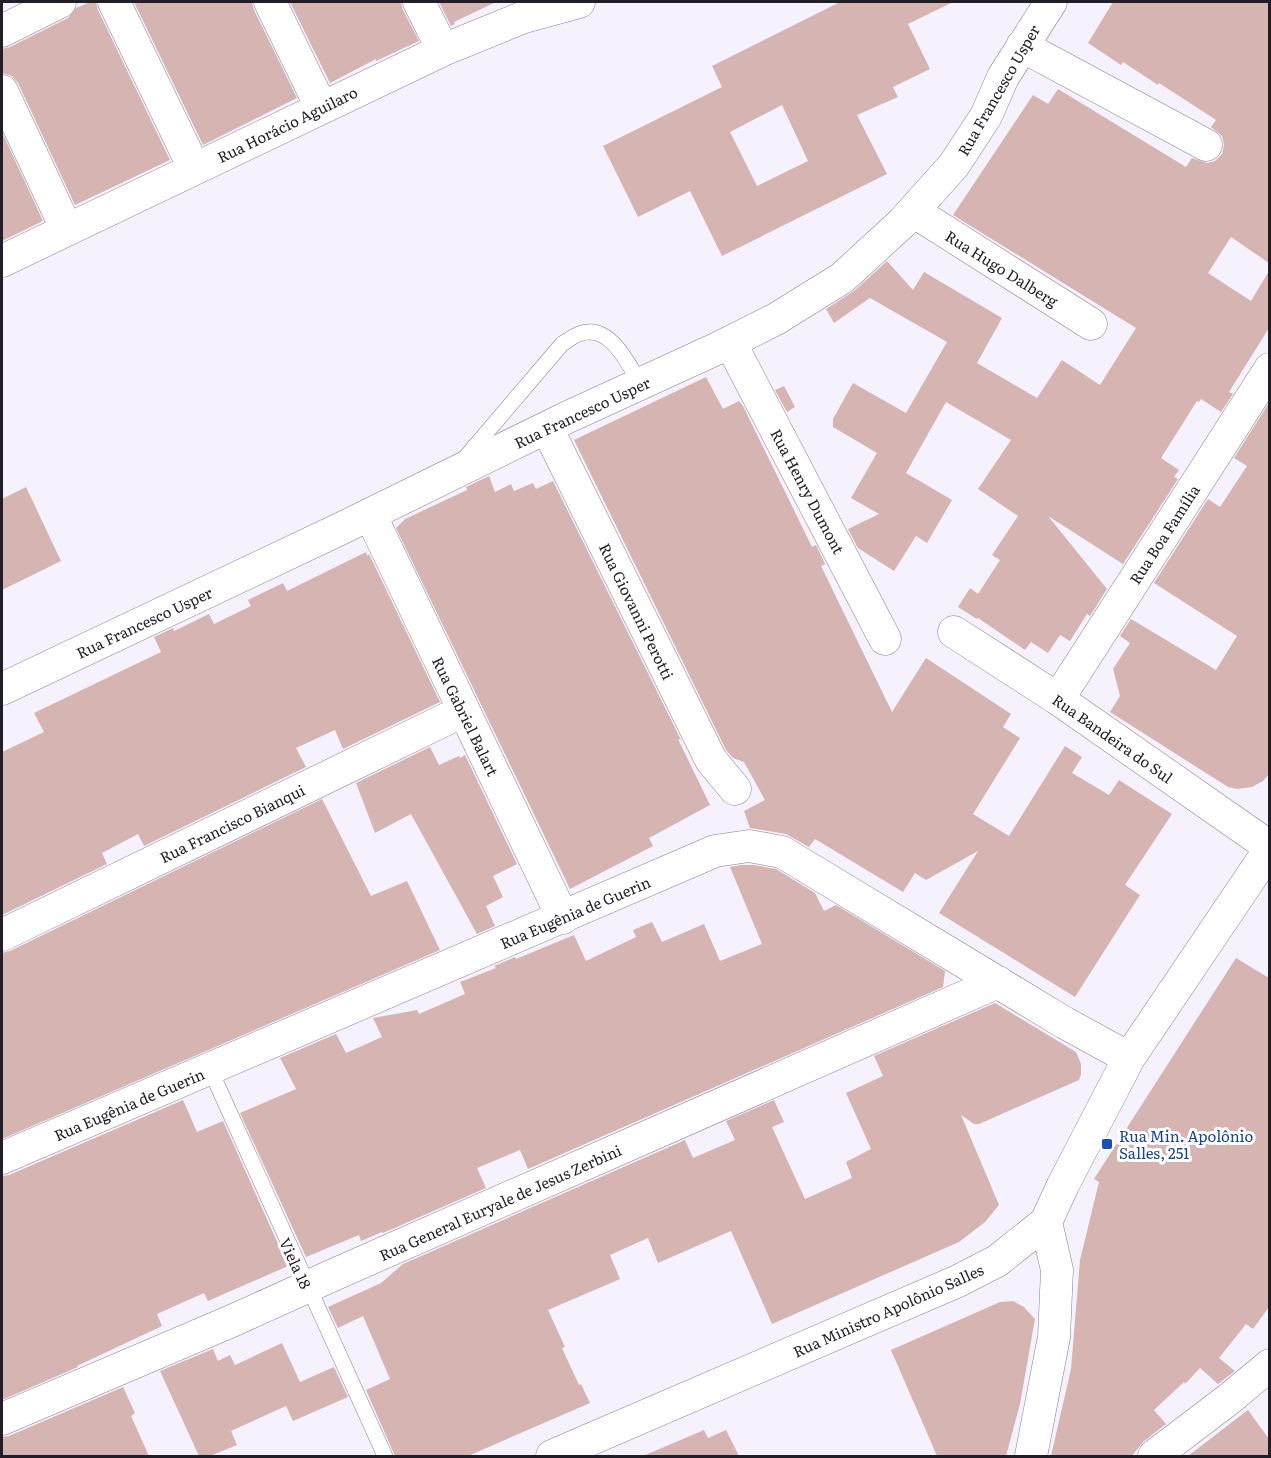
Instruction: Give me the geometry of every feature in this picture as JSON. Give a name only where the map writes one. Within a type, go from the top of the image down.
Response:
[{"type":"street","points":[[2,31],[60,2]]},
{"type":"street","points":[[114,2],[194,168]]},
{"type":"street","points":[[270,2],[321,107]]},
{"type":"street","points":[[419,2],[443,50]]},
{"type":"street","name":"Rua Horácio Aguilaro","points":[[2,261],[66,228],[443,50],[524,17],[579,2]]},
{"type":"street","name":"Rua Francesco Usper","points":[[2,689],[776,320],[842,278],[913,211],[954,165],[986,116],[1003,77],[1051,2]]},
{"type":"street","points":[[1022,46],[1206,145]]},
{"type":"street","points":[[2,91],[66,228]]},
{"type":"street","name":"Rua Hugo Dalberg","points":[[913,211],[1091,324]]},
{"type":"street","name":"Rua Henry Dumont","points":[[730,342],[885,639]]},
{"type":"street","name":"Rua Boa Família","points":[[1058,699],[1269,369]]},
{"type":"street","name":"Rua Giovanni Perotti","points":[[547,428],[711,760],[735,789]]},
{"type":"street","name":"Rua Gabriel Balart","points":[[370,514],[563,918]]},
{"type":"street","name":"Rua Bandeira do Sul","points":[[954,632],[1058,699],[1269,848]]},
{"type":"street","name":"Rua Francisco Bianqui","points":[[2,935],[463,711]]},
{"type":"street","name":"Rua Eugênia de Guerin","points":[[2,1158],[716,851],[749,846],[782,852],[1129,1058]]},
{"type":"street","name":"Rua Ministro Apolônio Salles","points":[[552,1456],[958,1281],[997,1261],[1046,1222],[1129,1058],[1269,848]]},
{"type":"street","name":"Rua General Euryale de Jesus Zerbini","points":[[2,1419],[234,1320],[998,982]]},
{"type":"street","points":[[1030,1456],[1054,1337],[1058,1269],[1046,1222]]},
{"type":"street","points":[[1154,1456],[1269,1367]]},
{"type":"lane","points":[[451,474],[562,345],[579,334],[594,332],[607,337],[618,348],[640,385]]},
{"type":"lane","name":"Viela 18","points":[[210,1069],[384,1456]]},
{"type":"building","points":[[96,2],[170,160],[75,205],[18,83],[12,76],[2,73],[2,49],[68,18],[76,8]]},
{"type":"building","points":[[134,2],[252,2],[297,98],[203,145]]},
{"type":"building","points":[[290,2],[401,2],[419,41],[376,61],[376,59],[330,83]]},
{"type":"building","points":[[439,2],[496,2],[454,22],[455,24],[451,26]]},
{"type":"building","points":[[840,2],[953,2],[908,24],[930,69],[893,87],[898,97],[857,115],[887,174],[722,256],[690,191],[638,217],[603,146],[722,87],[712,66]],"holes":[[[782,105],[808,161],[757,186],[730,132]]]},
{"type":"building","points":[[1113,2],[1269,2],[1269,263],[1231,237],[1208,273],[1251,301],[1269,271],[1269,328],[1229,392],[1233,394],[1221,412],[1201,399],[1197,401],[1161,458],[1179,470],[1174,477],[1178,479],[1123,564],[1048,516],[1107,589],[1090,616],[1087,614],[1070,641],[1060,635],[1048,653],[1031,642],[1025,650],[958,607],[970,588],[978,594],[1000,560],[992,555],[1018,516],[978,489],[1011,440],[946,402],[906,473],[952,500],[927,543],[916,536],[894,571],[858,548],[848,529],[879,514],[851,498],[877,453],[833,427],[833,419],[853,383],[906,413],[947,342],[870,298],[834,323],[826,309],[854,291],[887,261],[913,290],[924,272],[1002,318],[977,363],[1037,398],[1062,360],[1100,385],[1136,328],[953,215],[1033,95],[1048,104],[1058,89],[1186,167],[1192,158],[1207,163],[1215,161],[1222,154],[1224,145],[1222,136],[1211,127],[1216,120],[1159,83],[1158,85],[1123,62],[1121,65],[1088,43]]},
{"type":"building","points":[[2,132],[43,221],[2,241]]},
{"type":"building","points":[[706,377],[723,409],[739,401],[743,406],[812,547],[816,545],[825,564],[821,566],[892,712],[926,658],[1011,714],[1003,727],[1020,738],[973,814],[1009,836],[1065,746],[1082,757],[1072,773],[1109,795],[1119,780],[1172,814],[1125,885],[1140,895],[1075,997],[939,913],[978,851],[926,880],[915,873],[903,892],[815,839],[809,847],[786,834],[750,828],[744,811],[765,800],[744,762],[733,758],[726,750],[574,440]]},
{"type":"building","points":[[784,386],[795,407],[787,412],[775,390]]},
{"type":"building","points":[[1269,403],[1269,774],[1263,781],[1252,787],[1237,789],[1228,787],[1110,712],[1120,696],[1113,669],[1130,643],[1120,636],[1131,619],[1216,670],[1237,636],[1154,583],[1208,499],[1220,507],[1247,466],[1234,458]]},
{"type":"building","points":[[489,476],[495,492],[511,484],[514,491],[533,483],[536,489],[553,481],[681,740],[678,739],[710,805],[649,838],[653,846],[570,889],[396,528],[405,519],[467,490],[466,487]]},
{"type":"building","points":[[26,487],[61,561],[2,590],[2,499]]},
{"type":"building","points":[[366,552],[367,556],[369,554],[440,702],[343,749],[335,730],[296,748],[306,767],[144,846],[138,834],[102,853],[107,864],[2,915],[2,752],[44,732],[34,713],[161,652],[154,637],[173,628],[174,631],[209,614],[214,624],[251,606],[248,600],[283,583],[287,591]]},
{"type":"building","points":[[430,747],[439,765],[465,755],[517,864],[493,876],[503,897],[486,906],[495,926],[477,934],[411,814],[375,833],[356,783]]},
{"type":"building","points":[[322,799],[371,896],[407,881],[440,950],[2,1139],[2,953]]},
{"type":"building","points":[[741,865],[776,869],[815,893],[824,911],[836,905],[945,971],[943,987],[528,1169],[520,1150],[477,1168],[486,1188],[383,1233],[361,1241],[359,1235],[306,1257],[240,1113],[296,1089],[280,1058],[336,1034],[346,1053],[382,1037],[373,1018],[417,1010],[419,1014],[465,994],[460,982],[496,968],[494,966],[515,957],[516,959],[574,935],[586,961],[636,937],[633,930],[652,922],[662,942],[704,924],[720,961],[762,944],[730,867]]},
{"type":"building","points":[[1236,958],[1269,978],[1269,1307],[1253,1329],[1246,1324],[1219,1358],[1235,1371],[1218,1384],[1200,1368],[1154,1410],[1166,1424],[1143,1442],[1132,1456],[1051,1456],[1071,1369],[1080,1260],[1099,1182],[1094,1179]]},
{"type":"building","points":[[995,1003],[1076,1052],[1081,1064],[1081,1074],[1079,1080],[979,1124],[974,1124],[961,1115],[999,1205],[985,1222],[959,1242],[772,1324],[731,1231],[658,1263],[648,1238],[610,1255],[620,1279],[548,1310],[565,1347],[562,1348],[590,1403],[468,1456],[395,1456],[366,1390],[390,1379],[363,1316],[338,1328],[328,1307],[381,1283],[403,1264],[685,1140],[693,1158],[735,1140],[726,1121],[774,1100],[784,1122],[772,1127],[805,1199],[852,1178],[846,1162],[871,1149],[846,1093],[883,1076],[874,1056]]},
{"type":"building","points":[[183,1100],[197,1132],[223,1121],[288,1266],[208,1301],[204,1293],[157,1314],[162,1326],[78,1367],[2,1400],[2,1176]]},
{"type":"building","points":[[1013,1301],[1024,1307],[1035,1319],[1020,1404],[1006,1456],[937,1456],[891,1350],[1000,1302]]},
{"type":"building","points":[[282,1343],[300,1382],[334,1367],[348,1397],[293,1421],[286,1406],[231,1431],[237,1445],[210,1456],[199,1456],[160,1371],[213,1349],[218,1361],[230,1355],[235,1365]]},
{"type":"building","points":[[123,1387],[135,1413],[131,1416],[149,1456],[2,1456],[2,1437]]},
{"type":"building","points":[[1248,1410],[1269,1439],[1269,1456],[1188,1456]]},
{"type":"building","points":[[704,1430],[708,1438],[726,1430],[739,1456],[643,1456]]},
{"type":"place","name":"Rua Min. Apolônio Salles, 251","points":[[1107,1144]]}]
